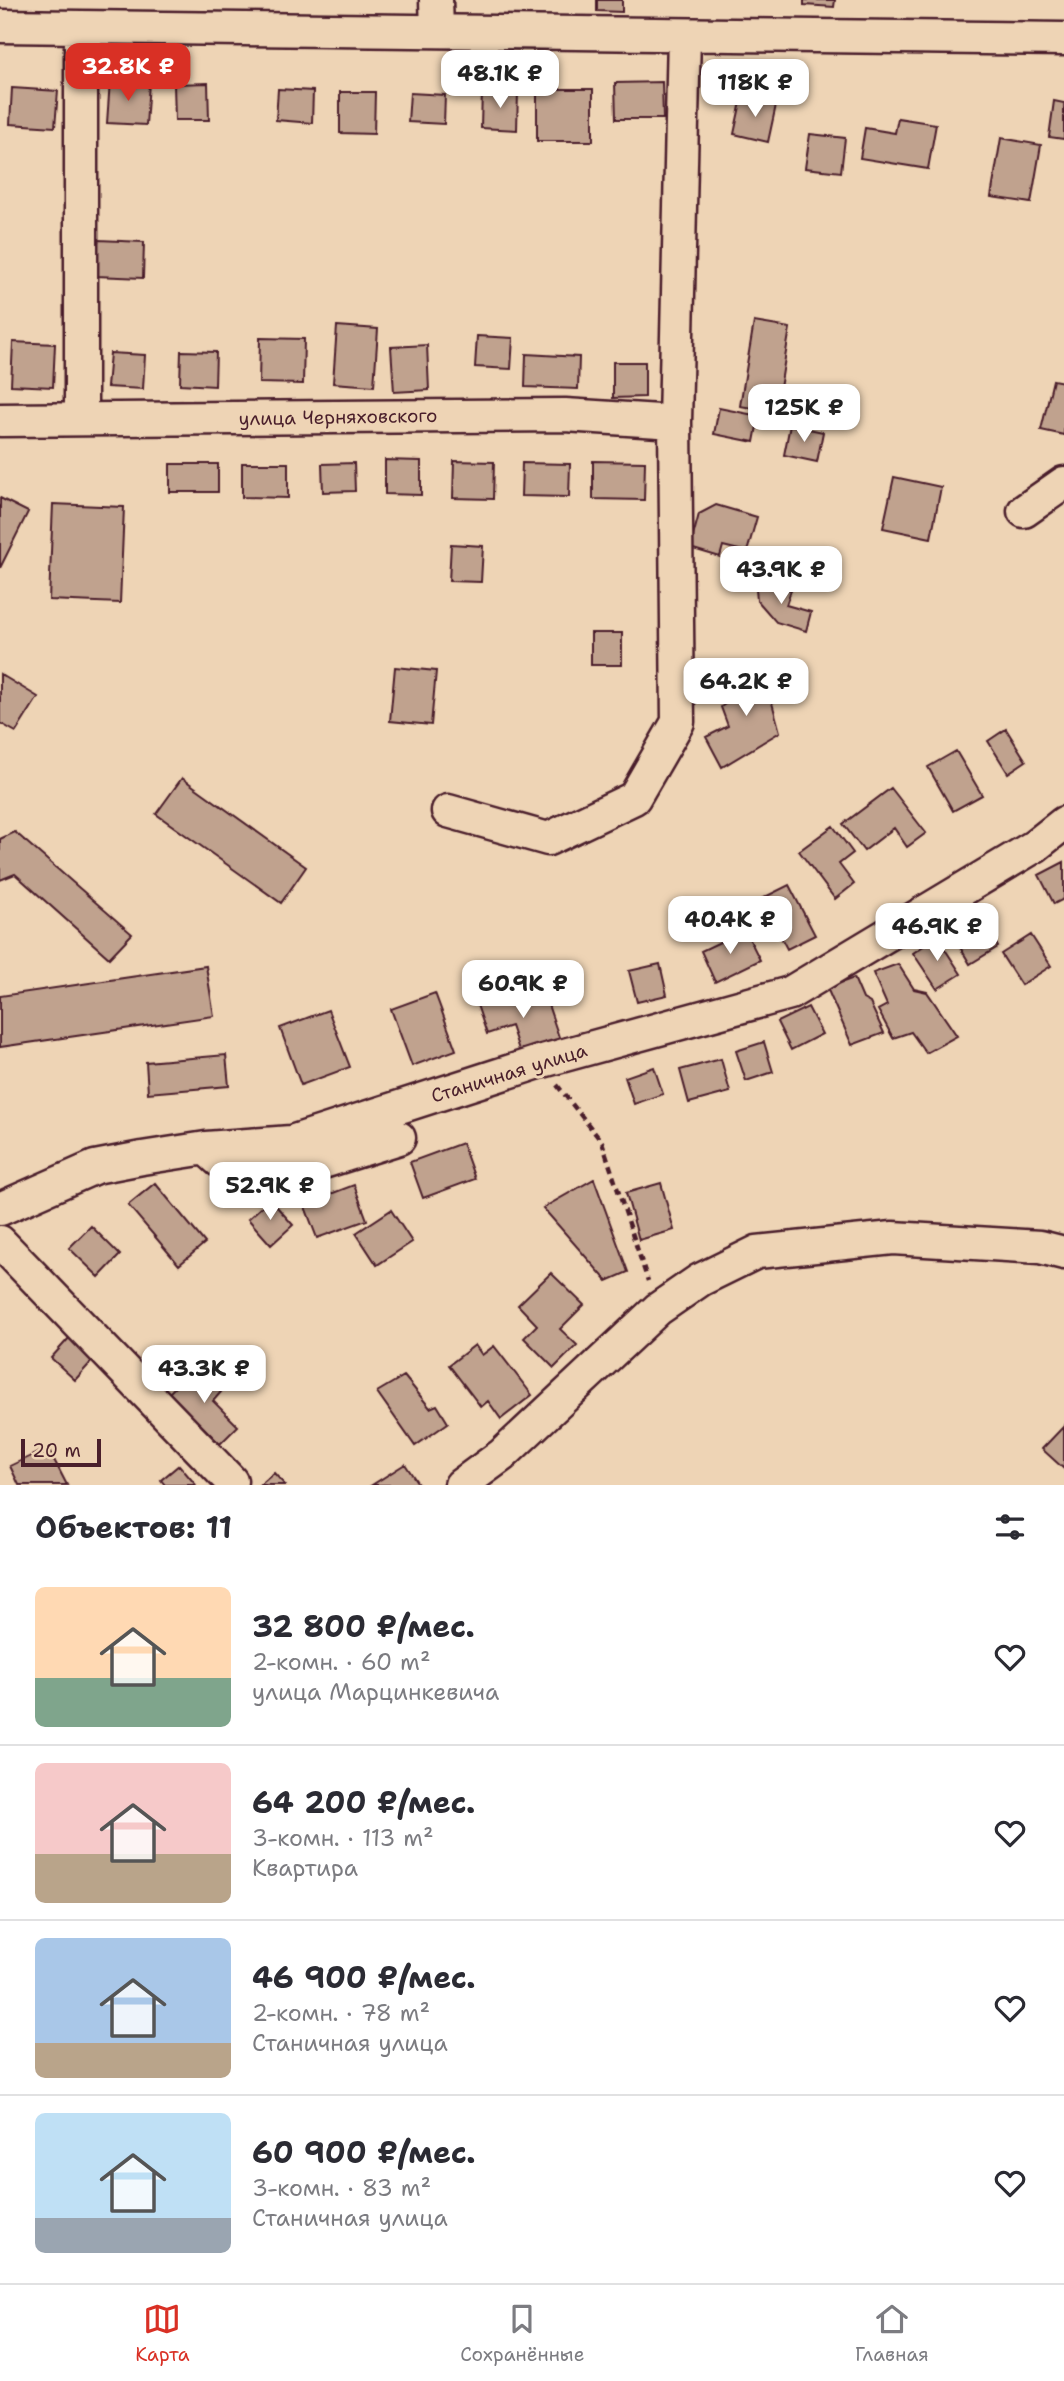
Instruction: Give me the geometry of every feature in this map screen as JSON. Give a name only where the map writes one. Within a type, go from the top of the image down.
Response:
[{"type":"street","points":[[0,26],[81,29],[436,15],[684,35],[1064,39]]},
{"type":"street","points":[[81,29],[81,419]]},
{"type":"street","points":[[448,811],[548,839],[634,798],[678,722],[675,422],[684,35]]},
{"type":"street","name":"улица Черняховского","points":[[0,420],[565,415],[675,422]]},
{"type":"street","points":[[1024,511],[1064,483]]},
{"type":"street","name":"Станичная улица","points":[[0,1209],[95,1167],[206,1148],[291,1142],[539,1062],[790,993],[1035,846],[1064,823]]},
{"type":"street","points":[[206,1148],[220,1161],[251,1168],[323,1163],[399,1138]]},
{"type":"street","points":[[461,1485],[502,1455],[658,1308],[701,1280],[757,1252],[893,1238],[1040,1247],[1064,1253]]},
{"type":"street","points":[[0,1242],[231,1481]]},
{"type":"path","points":[[539,1062],[602,1142],[658,1308]]},
{"type":"building","points":[[597,0],[622,0],[622,12],[597,11]]},
{"type":"building","points":[[804,0],[835,0],[834,7],[804,5]]},
{"type":"building","points":[[110,80],[149,83],[146,125],[107,123]]},
{"type":"building","points":[[662,82],[663,119],[616,119],[615,83]]},
{"type":"building","points":[[208,83],[209,120],[175,120],[174,84]]},
{"type":"building","points":[[12,88],[58,91],[55,127],[10,124]]},
{"type":"building","points":[[278,89],[313,91],[312,123],[276,120]]},
{"type":"building","points":[[537,89],[593,89],[593,141],[537,141]]},
{"type":"building","points":[[482,90],[518,91],[517,130],[481,128]]},
{"type":"building","points":[[340,92],[375,92],[374,134],[340,133]]},
{"type":"building","points":[[410,93],[445,95],[444,124],[408,122]]},
{"type":"building","points":[[742,97],[776,105],[768,142],[734,134]]},
{"type":"building","points":[[1054,101],[1064,103],[1064,139],[1049,137]]},
{"type":"building","points":[[898,118],[936,124],[928,169],[860,158],[865,128],[895,133]]},
{"type":"building","points":[[810,134],[845,138],[841,172],[805,168]]},
{"type":"building","points":[[1001,138],[1041,145],[1031,203],[991,197]]},
{"type":"building","points":[[98,240],[144,242],[143,278],[96,276]]},
{"type":"building","points":[[754,322],[790,328],[776,412],[740,406]]},
{"type":"building","points":[[337,326],[378,329],[374,386],[333,383]]},
{"type":"building","points":[[477,336],[513,338],[511,369],[475,367]]},
{"type":"building","points":[[260,338],[304,339],[303,384],[259,383]]},
{"type":"building","points":[[13,342],[55,344],[53,387],[11,385]]},
{"type":"building","points":[[427,345],[429,390],[394,392],[391,347]]},
{"type":"building","points":[[181,351],[216,352],[215,386],[180,384]]},
{"type":"building","points":[[110,353],[145,355],[143,389],[107,387]]},
{"type":"building","points":[[526,354],[579,357],[578,389],[525,387]]},
{"type":"building","points":[[613,362],[645,362],[645,397],[613,398]]},
{"type":"building","points":[[1053,380],[1064,382],[1064,435],[1041,430]]},
{"type":"building","points":[[719,408],[759,416],[754,442],[714,434]]},
{"type":"building","points":[[790,425],[823,432],[817,462],[784,455]]},
{"type":"building","points":[[385,460],[421,461],[421,495],[385,494]]},
{"type":"building","points":[[454,461],[494,462],[493,499],[453,498]]},
{"type":"building","points":[[593,461],[645,462],[644,500],[593,499]]},
{"type":"building","points":[[242,463],[288,463],[288,498],[242,497]]},
{"type":"building","points":[[354,463],[355,491],[323,492],[322,464]]},
{"type":"building","points":[[522,463],[570,464],[569,497],[521,496]]},
{"type":"building","points":[[170,464],[218,464],[218,492],[170,492]]},
{"type":"building","points":[[894,477],[941,487],[931,538],[883,528]]},
{"type":"building","points":[[0,498],[28,512],[0,568]]},
{"type":"building","points":[[53,504],[124,507],[120,603],[49,600]]},
{"type":"building","points":[[716,505],[757,517],[747,552],[723,546],[720,557],[690,548],[699,514]]},
{"type":"building","points":[[451,544],[483,546],[481,582],[449,581]]},
{"type":"building","points":[[755,579],[791,590],[786,605],[811,612],[806,631],[776,622],[757,600]]},
{"type":"building","points":[[591,633],[622,633],[622,665],[591,665]]},
{"type":"building","points":[[762,666],[780,732],[722,767],[706,737],[728,726],[721,707],[733,698],[735,675]]},
{"type":"building","points":[[395,667],[436,671],[431,725],[390,721]]},
{"type":"building","points":[[0,674],[38,697],[16,732],[0,723]]},
{"type":"building","points":[[1006,729],[1026,761],[1008,773],[988,741]]},
{"type":"building","points":[[956,751],[982,795],[953,811],[928,767]]},
{"type":"building","points":[[182,778],[306,867],[281,903],[156,814]]},
{"type":"building","points":[[891,788],[926,833],[907,847],[894,828],[864,851],[843,824]]},
{"type":"building","points":[[833,826],[853,853],[839,864],[854,884],[835,899],[799,851]]},
{"type":"building","points":[[15,832],[132,934],[109,958],[15,874],[0,880],[0,839]]},
{"type":"building","points":[[1064,862],[1064,899],[1054,904],[1039,875]]},
{"type":"building","points":[[789,885],[815,935],[787,949],[761,899]]},
{"type":"building","points":[[979,915],[998,947],[970,964],[951,932]]},
{"type":"building","points":[[745,930],[760,960],[715,982],[701,951]]},
{"type":"building","points":[[1031,935],[1051,966],[1021,985],[1001,954]]},
{"type":"building","points":[[937,937],[961,974],[937,989],[913,953]]},
{"type":"building","points":[[660,964],[667,995],[637,1002],[629,971]]},
{"type":"building","points":[[898,964],[914,989],[927,992],[957,1036],[926,1053],[911,1032],[893,1038],[878,1010],[887,1005],[873,973]]},
{"type":"building","points":[[206,966],[214,1016],[0,1047],[0,996]]},
{"type":"building","points":[[854,978],[863,999],[870,1003],[884,1033],[852,1045],[827,988]]},
{"type":"building","points":[[541,984],[562,1046],[522,1059],[511,1026],[487,1034],[477,1005]]},
{"type":"building","points":[[435,993],[456,1050],[412,1066],[391,1009]]},
{"type":"building","points":[[808,1007],[822,1034],[791,1050],[777,1022]]},
{"type":"building","points":[[328,1010],[350,1067],[301,1085],[280,1028]]},
{"type":"building","points":[[764,1042],[773,1072],[746,1081],[736,1051]]},
{"type":"building","points":[[226,1055],[229,1086],[148,1093],[146,1062]]},
{"type":"building","points":[[721,1059],[730,1092],[689,1103],[680,1070]]},
{"type":"building","points":[[654,1067],[663,1094],[634,1104],[625,1077]]},
{"type":"building","points":[[462,1143],[475,1179],[423,1198],[410,1162]]},
{"type":"building","points":[[594,1179],[628,1272],[607,1281],[543,1208]]},
{"type":"building","points":[[155,1183],[205,1243],[179,1265],[128,1205]]},
{"type":"building","points":[[661,1183],[674,1230],[639,1240],[626,1193]]},
{"type":"building","points":[[354,1185],[367,1220],[317,1238],[304,1204]]},
{"type":"building","points":[[270,1199],[293,1225],[271,1245],[248,1219]]},
{"type":"building","points":[[391,1210],[412,1242],[377,1265],[356,1233]]},
{"type":"building","points":[[91,1226],[120,1255],[99,1277],[69,1248]]},
{"type":"building","points":[[551,1273],[584,1305],[560,1329],[577,1345],[554,1368],[524,1338],[537,1325],[518,1305]]},
{"type":"building","points":[[70,1337],[94,1359],[75,1380],[51,1358]]},
{"type":"building","points":[[475,1345],[482,1355],[494,1346],[532,1395],[501,1419],[488,1401],[481,1407],[449,1365]]},
{"type":"building","points":[[195,1367],[221,1392],[213,1401],[238,1426],[220,1444],[169,1393]]},
{"type":"building","points":[[404,1376],[430,1408],[437,1405],[448,1423],[415,1446],[377,1392]]},
{"type":"building","points":[[1064,1426],[1064,1469],[1042,1449]]},
{"type":"building","points":[[48,1448],[67,1485],[19,1485],[10,1466]]},
{"type":"building","points":[[405,1464],[419,1485],[372,1485]]},
{"type":"building","points":[[179,1465],[196,1485],[165,1485],[161,1480]]},
{"type":"building","points":[[274,1473],[285,1485],[260,1485]]}]
